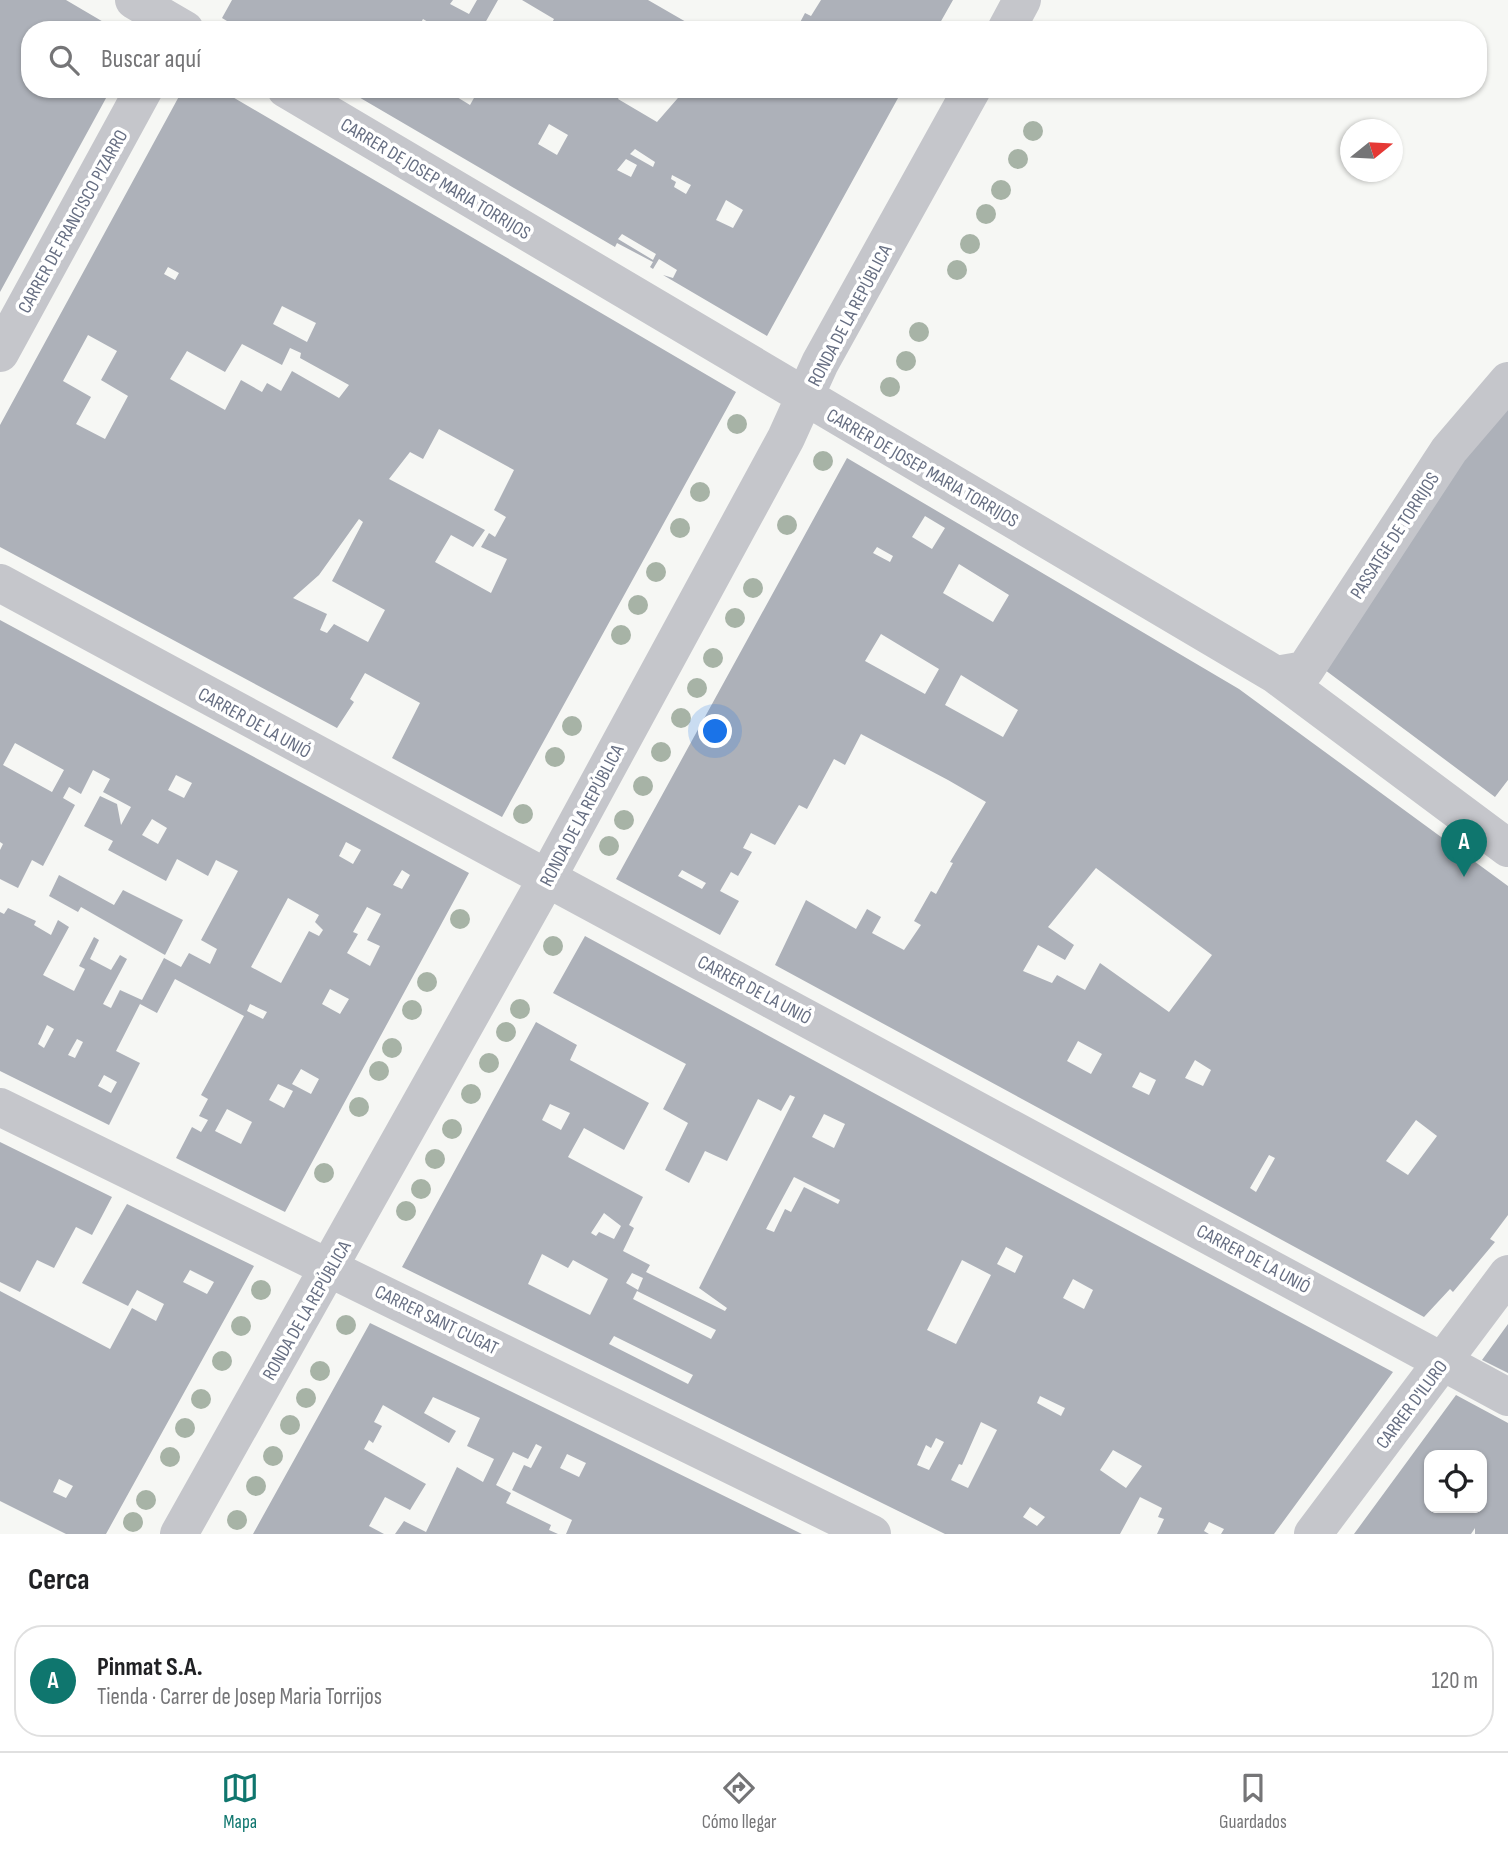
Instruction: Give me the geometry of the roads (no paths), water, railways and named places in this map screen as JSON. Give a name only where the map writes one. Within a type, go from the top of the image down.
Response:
[{"type":"street","points":[[134,0],[183,21]]},
{"type":"street","points":[[1011,21],[1022,0]]},
{"type":"street","name":"CARRER DE FRANCISCO PIZARRO","points":[[0,352],[139,98]]},
{"type":"street","name":"CARRER DE JOSEP MARIA TORRIJOS","points":[[301,98],[1276,675],[1506,843]]},
{"type":"street","name":"RONDA DE LA REPÚBLICA","points":[[179,1534],[546,880],[786,438],[820,363],[967,98]]},
{"type":"street","name":"PASSATGE DE TORRIJOS","points":[[1276,675],[1305,670],[1449,450],[1508,382]]},
{"type":"street","name":"CARRER DE LA UNIÓ","points":[[0,583],[546,880],[729,974],[1508,1397]]},
{"type":"street","name":"CARRER SANT CUGAT","points":[[0,1107],[872,1534]]},
{"type":"street","name":"CARRER D'ILURO","points":[[1313,1534],[1508,1274]]},
{"type":"place","name":"Pinmat S.A.","points":[[1464,877]]}]
